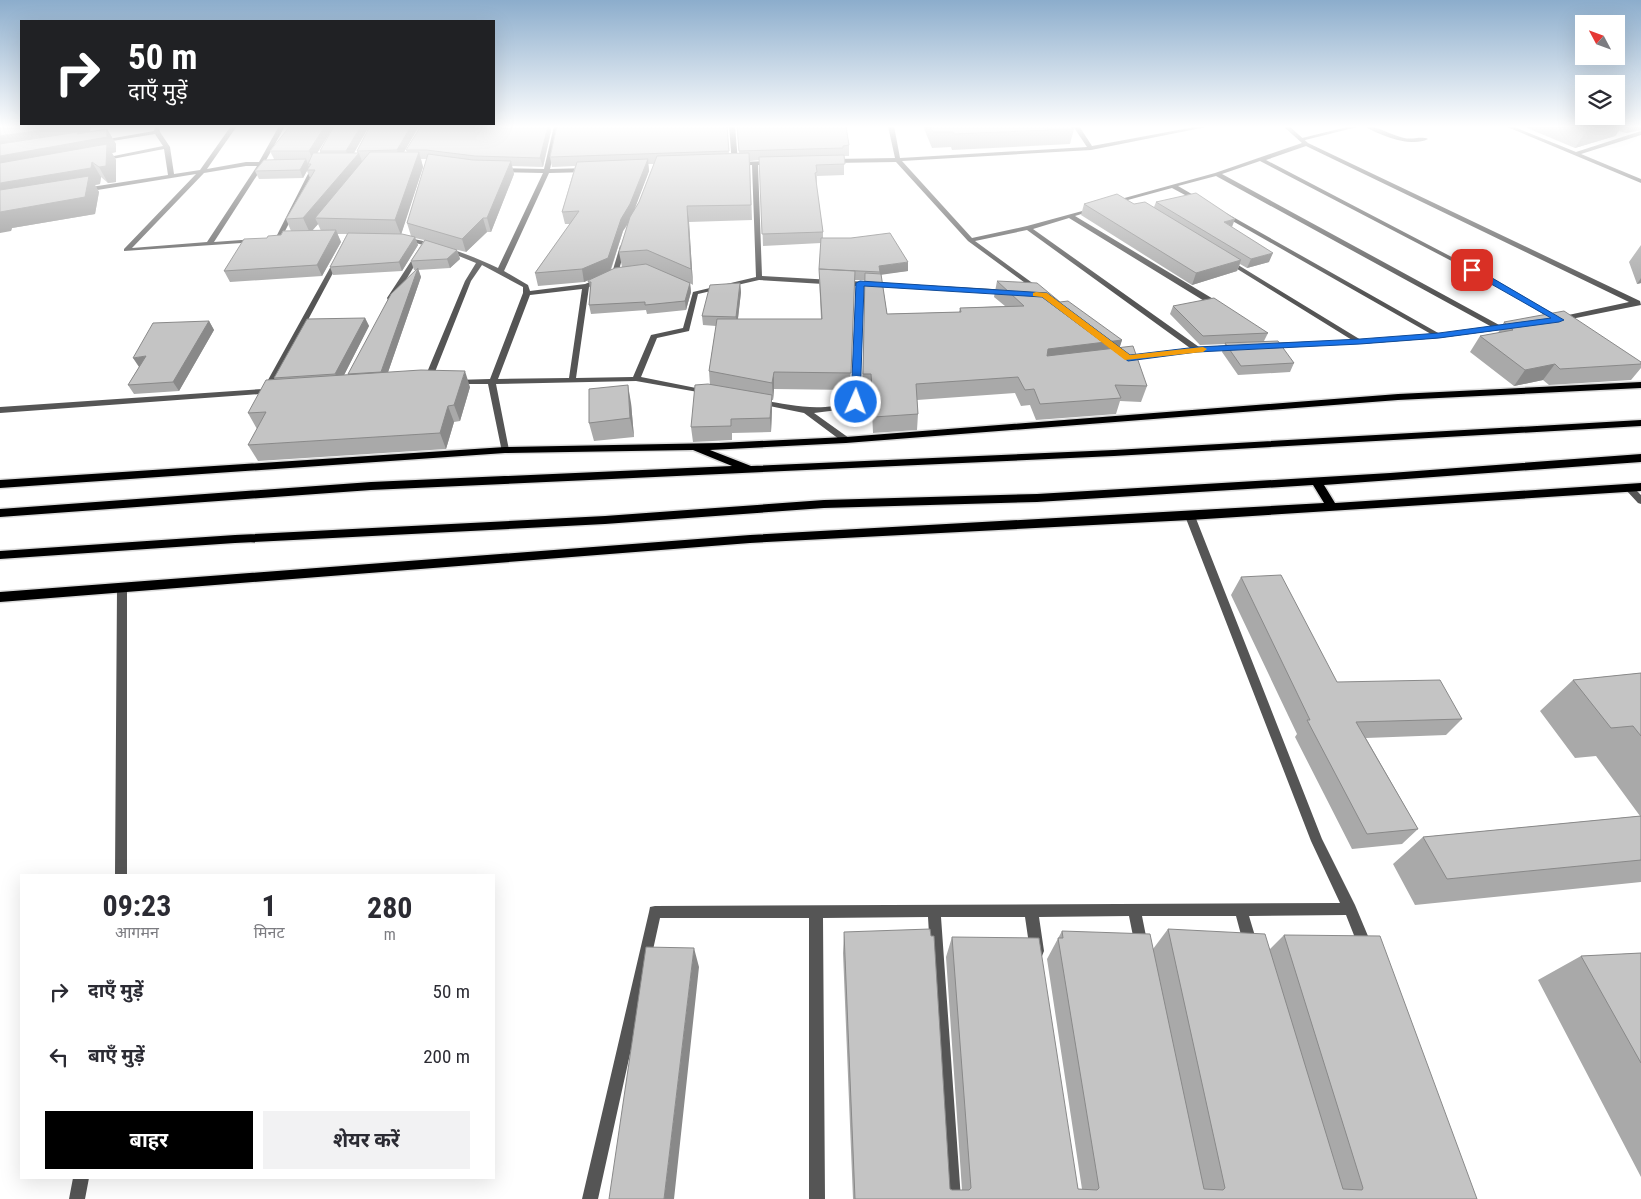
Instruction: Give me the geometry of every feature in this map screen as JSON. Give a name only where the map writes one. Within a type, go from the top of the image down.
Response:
[{"type":"main road","points":[[0,484],[505,450],[846,440],[1398,397],[1641,385]]},
{"type":"main road","points":[[0,513],[371,486],[1124,453],[1641,423]]},
{"type":"main road","points":[[691,446],[752,470]]},
{"type":"main road","points":[[0,555],[235,539],[605,520],[824,504],[1036,498],[1316,481],[1641,458]]},
{"type":"main road","points":[[1316,481],[1332,507]]},
{"type":"main road","points":[[0,597],[750,539],[1190,516],[1635,488]]},
{"type":"street","points":[[76,191],[133,182]]},
{"type":"street","points":[[191,182],[126,250],[259,241]]},
{"type":"street","points":[[209,244],[249,182]]},
{"type":"street","points":[[278,239],[307,182]]},
{"type":"street","points":[[500,271],[542,182]]},
{"type":"street","points":[[756,182],[759,278]]},
{"type":"street","points":[[918,182],[970,240],[1044,295],[1025,294]]},
{"type":"street","points":[[1108,204],[1188,182]]},
{"type":"street","points":[[1232,182],[1500,328]]},
{"type":"street","points":[[1304,182],[1490,279],[1559,320]]},
{"type":"street","points":[[1388,182],[1639,304]]},
{"type":"street","points":[[1173,186],[1207,205]]},
{"type":"street","points":[[1127,199],[1135,204]]},
{"type":"street","points":[[970,240],[1028,228],[1098,206]]},
{"type":"street","points":[[1216,210],[1439,336]]},
{"type":"street","points":[[1071,216],[1220,307]]},
{"type":"street","points":[[1028,228],[1197,350]]},
{"type":"street","points":[[405,239],[408,230]]},
{"type":"street","points":[[615,273],[626,236]]},
{"type":"street","points":[[269,240],[287,239]]},
{"type":"street","points":[[395,239],[425,243],[481,261],[526,286],[527,293],[492,383],[505,450]]},
{"type":"street","points":[[387,305],[425,243]]},
{"type":"street","points":[[266,391],[344,246]]},
{"type":"street","points":[[1218,255],[1360,342]]},
{"type":"street","points":[[427,382],[468,281],[481,261]]},
{"type":"street","points":[[527,293],[586,286],[615,273],[623,272]]},
{"type":"street","points":[[636,379],[654,337],[686,329],[695,293],[759,278],[1015,293]]},
{"type":"street","points":[[750,400],[806,411],[846,406],[856,402],[860,283]]},
{"type":"street","points":[[572,381],[586,286]]},
{"type":"street","points":[[692,288],[700,292]]},
{"type":"street","points":[[1549,321],[1639,304]]},
{"type":"street","points":[[1261,346],[1360,342],[1439,336],[1520,325]]},
{"type":"street","points":[[1271,339],[1279,344]]},
{"type":"street","points":[[1111,360],[1197,350],[1243,347]]},
{"type":"street","points":[[1121,352],[1128,358]]},
{"type":"street","points":[[446,382],[492,383],[636,379],[712,393]]},
{"type":"street","points":[[418,383],[436,382]]},
{"type":"street","points":[[0,410],[276,391]]},
{"type":"street","points":[[806,411],[846,440]]},
{"type":"street","points":[[1635,488],[1641,501]]},
{"type":"street","points":[[1190,516],[1317,841],[1350,909],[1371,963]]},
{"type":"street","points":[[122,588],[122,874]]},
{"type":"street","points":[[1241,909],[1254,956]]},
{"type":"street","points":[[590,1199],[655,912],[1350,909]]},
{"type":"street","points":[[1031,910],[1040,968]]},
{"type":"street","points":[[1134,910],[1144,958]]},
{"type":"street","points":[[934,911],[953,1199]]},
{"type":"street","points":[[816,912],[817,1199]]},
{"type":"street","points":[[77,1199],[81,1179]]},
{"type":"building","points":[[51,182],[88,182],[85,197],[0,212],[0,190]]},
{"type":"building","points":[[308,182],[334,182],[303,218],[286,219]]},
{"type":"building","points":[[345,182],[408,182],[395,220],[315,218]]},
{"type":"building","points":[[419,182],[502,182],[487,218],[483,218],[462,239],[407,223]]},
{"type":"building","points":[[571,182],[639,182],[630,204],[621,219],[608,258],[582,269],[535,273],[579,211],[562,212]]},
{"type":"building","points":[[647,182],[750,182],[751,205],[687,206],[691,269],[647,250],[619,252],[630,217],[639,202]]},
{"type":"building","points":[[760,182],[816,182],[823,232],[762,234]]},
{"type":"building","points":[[1196,193],[1235,219],[1224,222],[1273,253],[1251,259],[1156,202]]},
{"type":"building","points":[[1117,194],[1134,204],[1145,202],[1241,260],[1196,273],[1084,204]]},
{"type":"building","points":[[336,230],[317,265],[224,271],[244,239],[267,238],[268,236],[281,235],[283,231]]},
{"type":"building","points":[[348,233],[402,234],[415,237],[399,262],[330,267]]},
{"type":"building","points":[[890,233],[908,262],[879,266],[880,272],[819,269],[821,238],[851,238]]},
{"type":"building","points":[[425,240],[457,250],[447,259],[411,261]]},
{"type":"building","points":[[646,264],[690,283],[685,301],[645,305],[645,302],[589,305],[591,282],[588,282],[589,280],[615,268]]},
{"type":"building","points":[[418,268],[381,372],[348,374],[391,294]]},
{"type":"building","points":[[819,269],[855,271],[851,373],[774,372],[772,383],[709,371],[717,319],[822,319]]},
{"type":"building","points":[[865,273],[881,274],[887,314],[961,312],[960,308],[1024,306],[997,281],[1037,283],[1060,302],[1068,301],[1122,340],[1048,349],[1047,356],[1133,346],[1147,386],[1115,385],[1121,398],[1040,404],[1034,389],[1025,390],[1018,377],[916,384],[918,414],[874,417],[871,374],[863,374]]},
{"type":"building","points":[[740,283],[736,317],[702,316],[710,285]]},
{"type":"building","points":[[1214,298],[1268,333],[1203,336],[1173,306]]},
{"type":"building","points":[[1564,311],[1641,362],[1641,364],[1560,369],[1555,364],[1525,370],[1480,336],[1513,330],[1504,322]]},
{"type":"building","points":[[365,318],[335,374],[274,378],[307,319]]},
{"type":"building","points":[[209,321],[173,382],[128,385],[146,356],[133,358],[153,323]]},
{"type":"building","points":[[1278,341],[1294,363],[1241,366],[1225,343]]},
{"type":"building","points":[[421,370],[465,371],[454,405],[448,406],[440,433],[248,445],[266,412],[248,413],[266,380]]},
{"type":"building","points":[[708,384],[772,395],[770,418],[731,419],[731,426],[691,427],[695,385]]},
{"type":"building","points":[[628,385],[630,418],[589,423],[589,389]]},
{"type":"building","points":[[1281,575],[1337,682],[1440,680],[1462,719],[1356,722],[1418,829],[1367,834],[1307,720],[1310,720],[1241,577]]},
{"type":"building","points":[[1641,673],[1641,736],[1633,726],[1611,728],[1573,680]]},
{"type":"building","points":[[1641,816],[1641,860],[1447,879],[1423,837]]},
{"type":"building","points":[[930,929],[931,936],[934,936],[950,1189],[952,1190],[969,1190],[971,1188],[952,937],[1039,938],[1078,1189],[1097,1190],[1099,1188],[1058,938],[1063,938],[1062,931],[1150,934],[1204,1189],[1223,1190],[1225,1188],[1168,929],[1265,934],[1343,1189],[1362,1190],[1363,1188],[1284,935],[1380,936],[1477,1199],[855,1199],[844,932]]},
{"type":"building","points":[[646,947],[694,948],[664,1199],[609,1199]]},
{"type":"building","points":[[1641,953],[1641,1063],[1581,956]]},
{"type":"slow traffic","points":[[1036,294],[1044,295],[1128,358],[1203,349]]},
{"type":"route","points":[[856,402],[860,283],[1044,295],[1128,358],[1197,350],[1279,344],[1360,342],[1439,336],[1559,320],[1472,270]]}]
